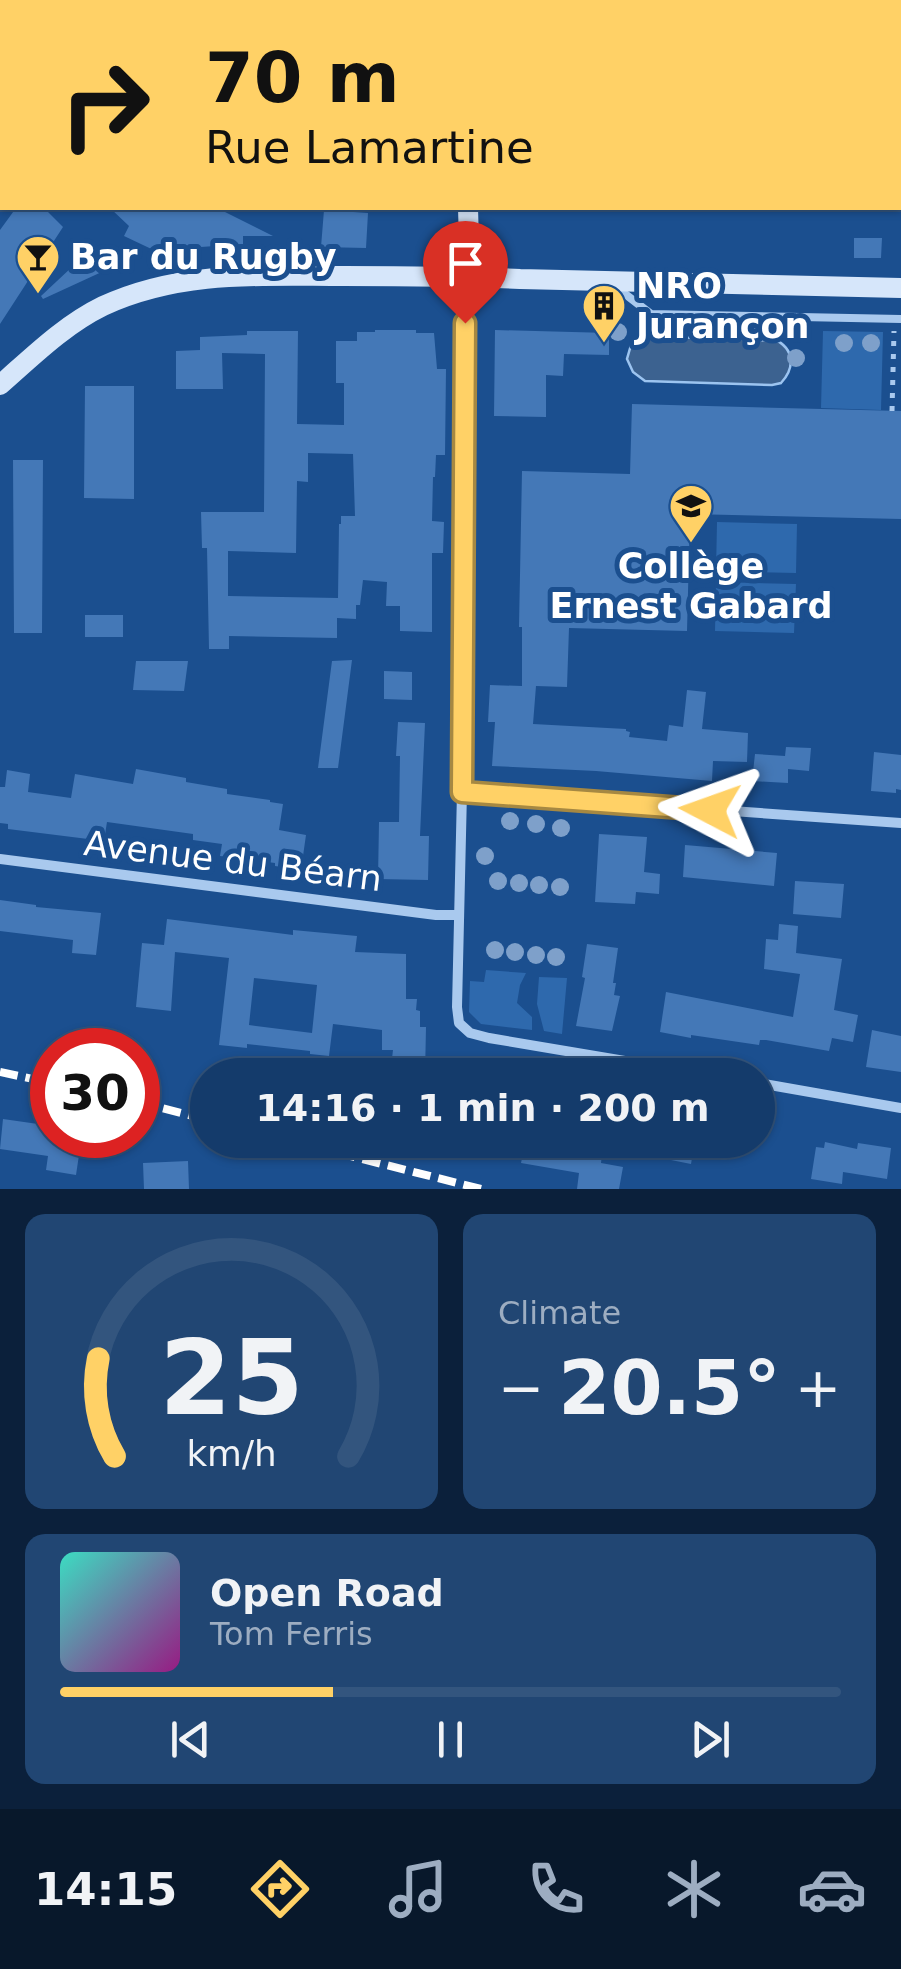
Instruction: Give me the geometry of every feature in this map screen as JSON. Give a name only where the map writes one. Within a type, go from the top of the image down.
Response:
[{"type":"main road","points":[[468,210],[470,276]]},
{"type":"main road","points":[[0,385],[61,332],[102,306],[157,287],[220,276],[470,276],[901,288]]},
{"type":"street","points":[[470,276],[465,330],[459,1023],[470,1033],[612,1058]]},
{"type":"street","points":[[462,792],[901,823]]},
{"type":"street","name":"Avenue du Béarn","points":[[0,858],[458,915]]},
{"type":"street","points":[[775,1087],[901,1108]]},
{"type":"lane","points":[[609,281],[652,314],[898,318]]},
{"type":"path","points":[[892,410],[898,318]]},
{"type":"shaded area","points":[[823,331],[883,332],[881,410],[821,408]]},
{"type":"shaded area","points":[[645,337],[774,339],[789,353],[789,371],[781,383],[772,385],[645,381],[633,372],[627,359],[631,345]]},
{"type":"shaded area","points":[[717,522],[797,524],[796,573],[716,571]]},
{"type":"shaded area","points":[[716,582],[796,584],[794,633],[715,631]]},
{"type":"shaded area","points":[[486,970],[526,973],[517,1003],[532,1017],[532,1030],[481,1024],[469,1012],[470,981],[484,982]]},
{"type":"shaded area","points":[[539,977],[567,978],[562,1034],[544,1031],[537,1004]]},
{"type":"building","points":[[15,210],[46,210],[63,227],[0,324],[0,230]]},
{"type":"building","points":[[112,210],[221,210],[273,236],[243,236],[243,244],[162,254],[124,236],[129,226]]},
{"type":"building","points":[[324,210],[368,213],[366,248],[321,247]]},
{"type":"building","points":[[854,238],[882,238],[881,258],[854,258]]},
{"type":"building","points":[[88,252],[106,270],[43,299],[41,296]]},
{"type":"building","points":[[495,330],[609,333],[609,355],[564,354],[563,376],[546,375],[546,417],[494,416]]},
{"type":"building","points":[[247,331],[298,331],[297,424],[344,425],[344,383],[336,383],[336,341],[357,341],[357,332],[434,333],[437,369],[446,369],[445,455],[436,455],[433,477],[432,521],[444,522],[443,553],[432,553],[432,632],[400,631],[400,606],[386,606],[387,582],[363,580],[356,619],[337,618],[337,638],[229,636],[229,649],[209,649],[207,548],[202,548],[201,512],[264,512],[265,354],[222,353],[223,389],[176,389],[176,351],[200,350],[200,337],[247,335]],"holes":[[[308,453],[353,454],[355,516],[341,516],[339,524],[338,598],[228,596],[228,551],[296,553],[297,481],[308,482]]]},
{"type":"building","points":[[85,386],[134,386],[134,499],[84,498]]},
{"type":"building","points":[[632,404],[901,411],[901,519],[690,514],[687,631],[569,628],[567,687],[536,686],[533,724],[626,729],[629,737],[667,741],[669,725],[683,727],[687,690],[706,692],[702,729],[748,733],[747,762],[713,761],[712,781],[492,766],[495,722],[488,722],[490,685],[522,686],[522,471],[630,474]]},
{"type":"building","points":[[13,460],[43,460],[42,633],[14,633]]},
{"type":"building","points":[[85,615],[123,615],[123,637],[85,637]]},
{"type":"building","points":[[352,660],[338,768],[318,768],[332,661]]},
{"type":"building","points":[[136,661],[188,661],[184,691],[133,690]]},
{"type":"building","points":[[384,671],[412,672],[412,700],[384,699]]},
{"type":"building","points":[[398,722],[425,723],[420,836],[429,836],[428,880],[378,879],[379,822],[399,822]]},
{"type":"building","points":[[786,747],[811,748],[809,771],[788,769],[788,783],[752,781],[755,754],[785,756]]},
{"type":"building","points":[[874,752],[901,755],[901,790],[871,791]]},
{"type":"building","points":[[136,769],[227,789],[227,794],[283,804],[279,830],[306,835],[301,870],[220,856],[222,844],[193,840],[193,834],[107,822],[104,841],[8,829],[8,824],[0,823],[0,787],[5,787],[7,770],[30,774],[28,792],[71,798],[75,774],[133,784]]},
{"type":"building","points":[[599,834],[647,837],[644,872],[660,874],[659,894],[636,892],[635,904],[595,902]]},
{"type":"building","points":[[685,845],[777,853],[774,886],[683,877]]},
{"type":"building","points":[[795,881],[844,884],[841,918],[793,914]]},
{"type":"building","points":[[0,900],[101,913],[96,955],[72,953],[73,940],[0,931]]},
{"type":"building","points":[[167,919],[293,935],[293,930],[357,936],[355,952],[406,954],[406,999],[417,999],[420,1027],[426,1027],[425,1058],[392,1058],[393,1050],[382,1050],[382,1030],[333,1024],[329,1056],[247,1044],[247,1048],[219,1045],[229,958],[175,952],[171,1011],[136,1007],[142,943],[164,945]],"holes":[[[254,978],[317,985],[312,1033],[249,1025]]]},
{"type":"building","points":[[779,924],[798,926],[796,953],[842,959],[834,1010],[858,1015],[853,1042],[832,1038],[829,1051],[766,1040],[760,1040],[759,1045],[660,1032],[666,992],[793,1017],[800,974],[764,969],[766,939],[778,940]]},
{"type":"building","points":[[587,944],[618,948],[613,983],[614,995],[620,996],[612,1031],[576,1026]]},
{"type":"building","points":[[872,1030],[901,1036],[901,1072],[866,1067]]},
{"type":"building","points":[[3,1119],[30,1123],[30,1153],[0,1149]]},
{"type":"building","points":[[825,1142],[857,1149],[858,1143],[891,1148],[887,1179],[843,1172],[842,1184],[811,1179],[816,1147],[824,1148]]},
{"type":"building","points":[[48,1158],[79,1158],[76,1175],[46,1170]]},
{"type":"building","points":[[522,1158],[602,1158],[601,1163],[623,1167],[619,1189],[577,1189],[579,1173],[521,1163]]},
{"type":"building","points":[[666,1158],[692,1158],[691,1164]]},
{"type":"building","points":[[188,1161],[189,1189],[144,1189],[143,1163]]},
{"type":"railway","points":[[0,1072],[30,1078]]},
{"type":"railway","points":[[160,1108],[190,1115]]},
{"type":"railway","points":[[358,1158],[481,1189]]},
{"type":"place","name":"Bar du Rugby","points":[[38,295]]},
{"type":"place","name":"NRO Jurançon","points":[[604,344]]},
{"type":"place","name":"Collège Ernest Gabard","points":[[691,544]]},
{"type":"route","points":[[465,323],[462,792],[710,810]]}]
